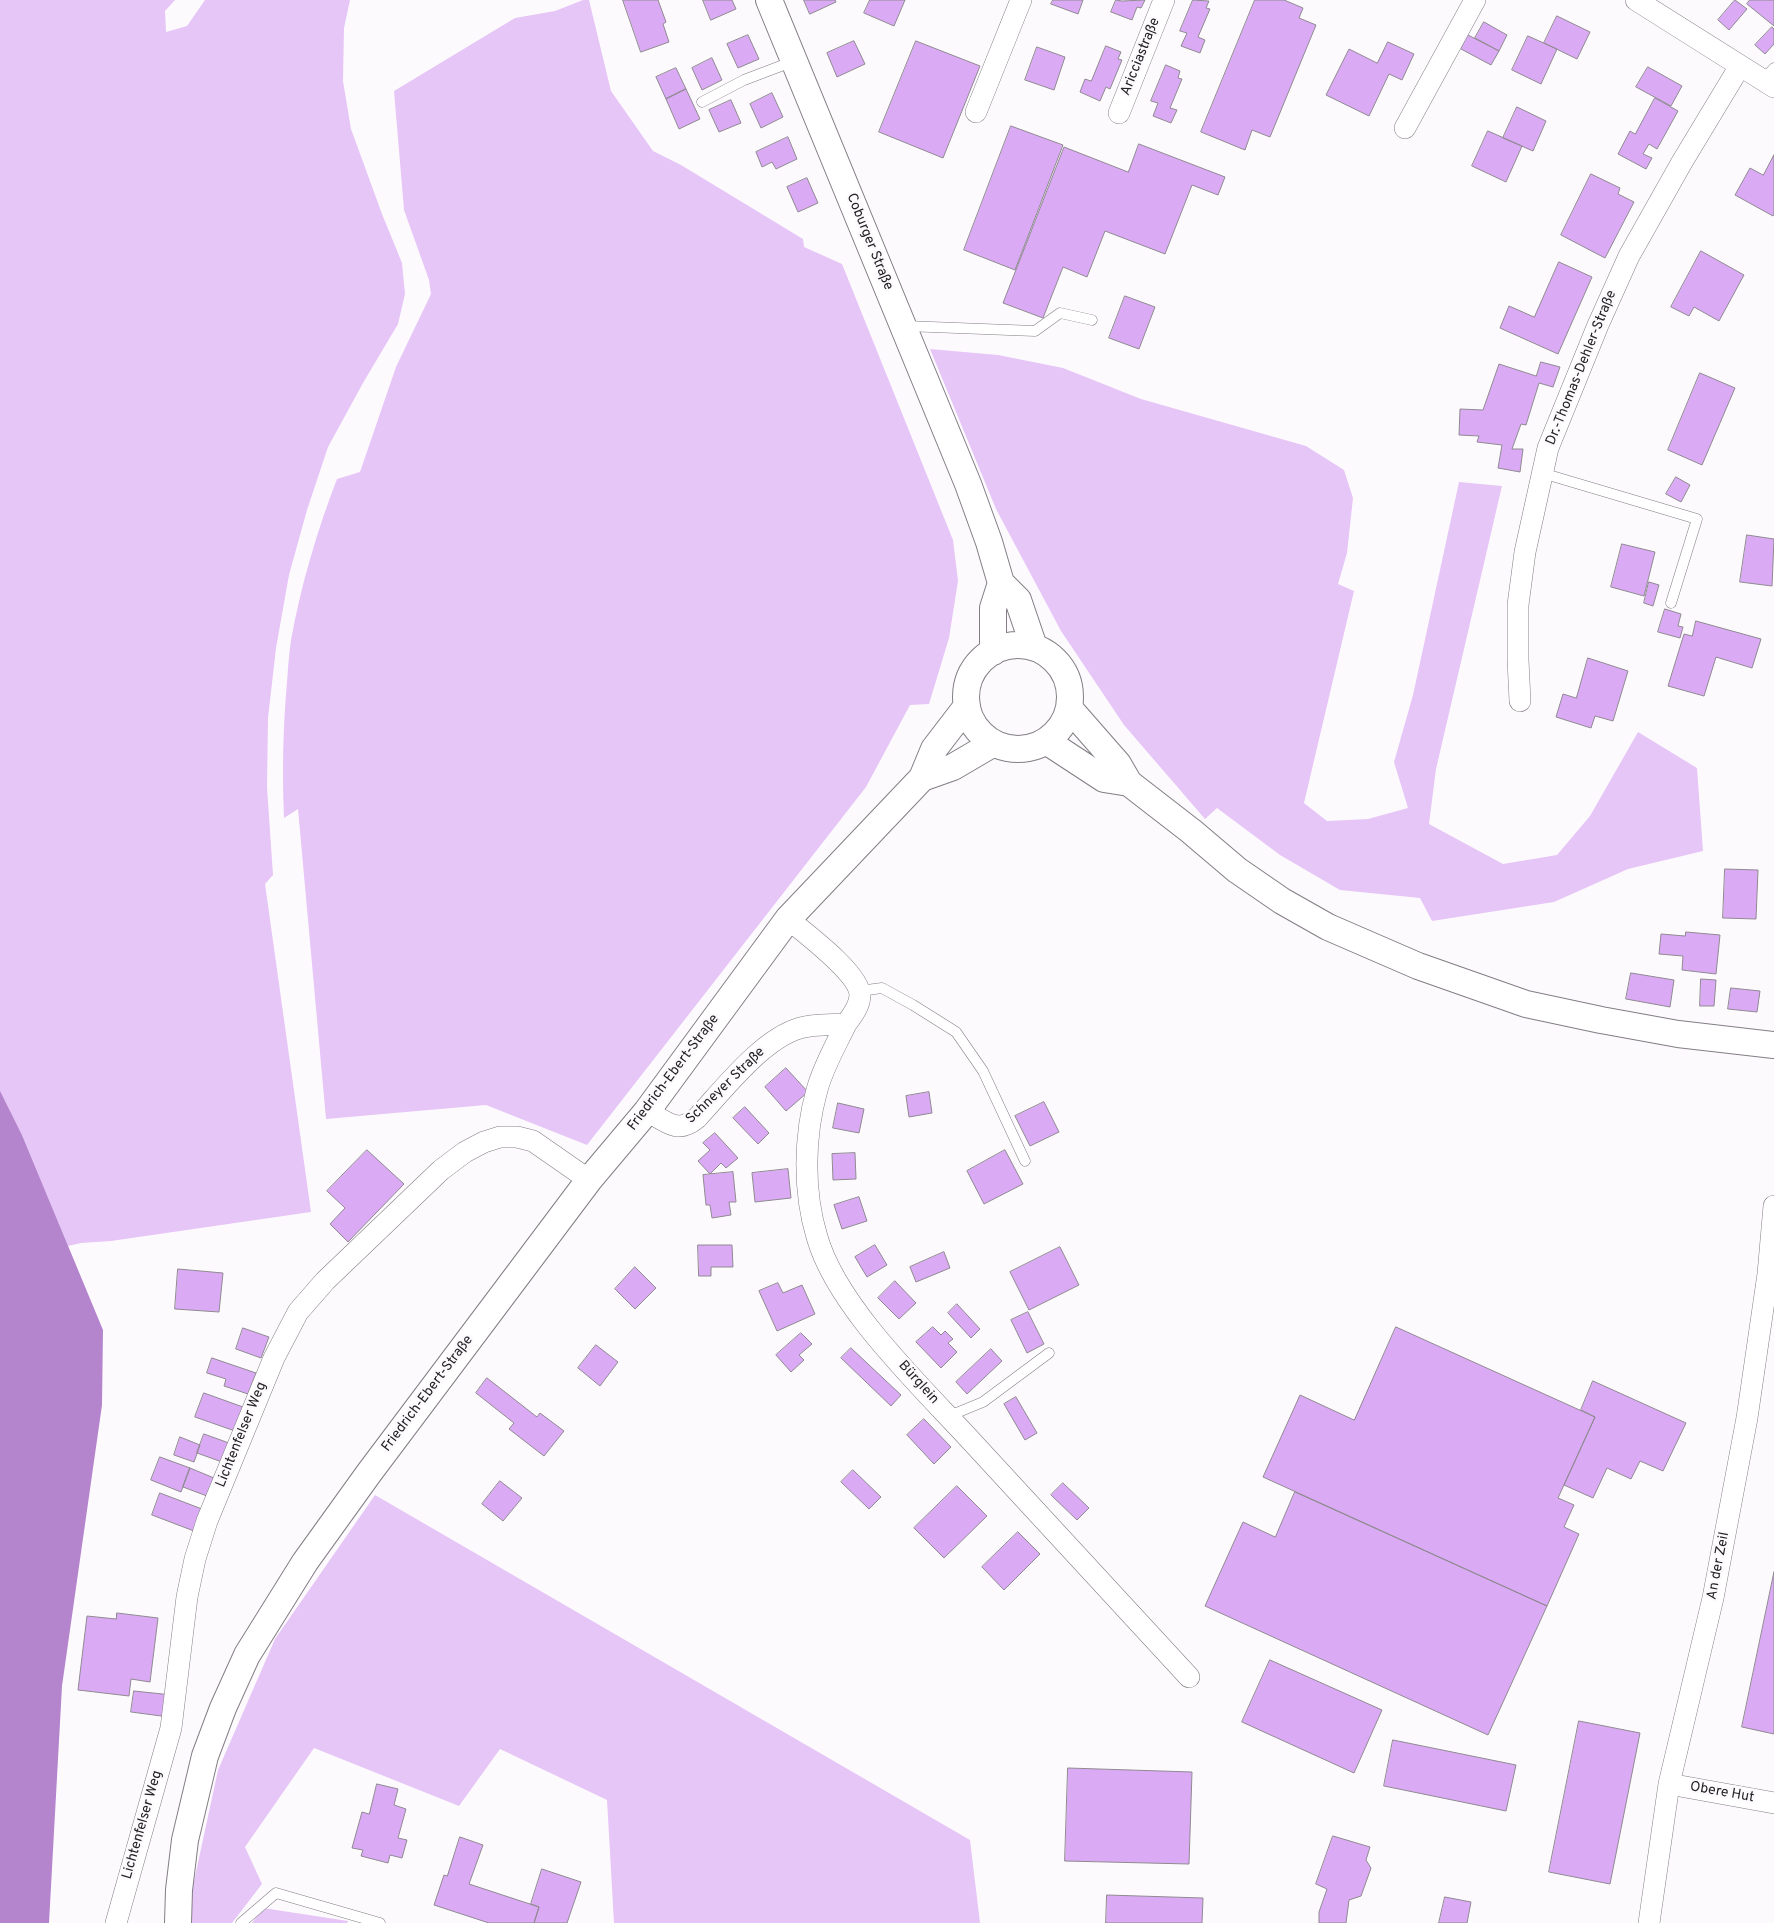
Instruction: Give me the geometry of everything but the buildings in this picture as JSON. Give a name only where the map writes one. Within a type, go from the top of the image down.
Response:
[{"type":"street","name":"Coburger Straße","points":[[769,0],[968,484],[989,542],[1001,583]]},
{"type":"street","points":[[976,112],[1021,0]]},
{"type":"street","name":"Aricciastraße","points":[[1118,113],[1164,0]]},
{"type":"street","points":[[1405,128],[1475,0]]},
{"type":"street","points":[[1636,0],[1740,66],[1770,78]]},
{"type":"street","name":"Dr.-Thomas-Dehler-Straße","points":[[1520,701],[1518,605],[1525,552],[1548,448],[1598,325],[1629,256],[1682,162],[1740,66]]},
{"type":"street","points":[[993,652],[993,608],[1001,583],[1018,600],[1038,649]]},
{"type":"street","points":[[1014,645],[1038,649],[1054,659],[1062,670],[1068,682],[1069,708],[1061,727],[1046,741],[1030,748],[1006,748],[994,743],[976,728],[967,706],[970,679],[976,667],[993,652],[1014,645]]},
{"type":"street","points":[[922,778],[934,749],[967,706]]},
{"type":"street","points":[[1069,708],[1118,764],[1129,783],[1191,831],[1237,870],[1282,901],[1328,927],[1410,963],[1526,1004],[1678,1034],[1774,1045]]},
{"type":"street","points":[[1046,741],[1104,779],[1129,783]]},
{"type":"street","points":[[922,778],[953,767],[994,743]]},
{"type":"street","name":"Friedrich-Ebert-Straße","points":[[178,1923],[183,1853],[200,1772],[223,1708],[246,1655],[305,1562],[363,1480],[589,1180],[647,1111],[788,919],[922,778]]},
{"type":"street","points":[[788,919],[839,963],[858,986],[860,997],[858,1005],[846,1024]]},
{"type":"street","name":"Schneyer Straße","points":[[647,1111],[676,1127],[686,1126],[697,1118],[756,1056],[784,1034],[802,1027],[846,1024]]},
{"type":"street","name":"Bürglein","points":[[846,1024],[817,1089],[807,1152],[808,1196],[817,1238],[832,1273],[851,1304],[882,1343],[1190,1678]]},
{"type":"street","name":"Lichtenfelser Weg","points":[[116,1923],[171,1728],[187,1597],[195,1559],[207,1521],[274,1358],[298,1312],[325,1281],[441,1170],[465,1152],[484,1142],[500,1137],[517,1137],[533,1142],[589,1180]]},
{"type":"street","name":"An der Zeil","points":[[1649,1923],[1669,1784],[1713,1598],[1747,1418],[1768,1274],[1774,1206]]},
{"type":"street","name":"Obere Hut","points":[[1669,1784],[1774,1803]]},
{"type":"lane","points":[[702,102],[744,80],[794,61]]},
{"type":"lane","points":[[904,326],[1036,331],[1060,312],[1092,320]]},
{"type":"lane","points":[[1542,473],[1697,519],[1672,603]]},
{"type":"lane","points":[[859,991],[882,988],[956,1032],[983,1071],[1025,1161]]},
{"type":"lane","points":[[949,1416],[983,1402],[1049,1353]]},
{"type":"lane","points":[[241,1923],[276,1893],[380,1923]]},
{"type":"shaded area","points":[[0,0],[175,0],[165,11],[166,32],[187,26],[205,0],[350,0],[344,28],[343,81],[351,129],[402,263],[405,294],[398,324],[328,447],[307,510],[289,575],[276,648],[268,718],[267,787],[273,875],[265,884],[311,1212],[68,1246],[22,1135],[0,1092]]},
{"type":"shaded area","points":[[583,0],[589,0],[611,91],[653,151],[681,165],[803,239],[804,247],[842,264],[953,540],[958,581],[949,638],[929,704],[910,705],[866,787],[587,1145],[486,1105],[326,1119],[298,809],[284,818],[283,767],[286,699],[291,640],[295,619],[316,538],[337,479],[360,472],[396,367],[431,294],[429,280],[404,210],[394,91],[515,18],[555,11]]},
{"type":"shaded area","points":[[930,349],[998,355],[1063,368],[1141,399],[1306,446],[1344,470],[1353,498],[1347,553],[1338,584],[1354,591],[1304,803],[1327,821],[1368,819],[1408,808],[1394,762],[1413,695],[1459,482],[1502,486],[1436,769],[1429,824],[1503,864],[1557,855],[1590,816],[1638,732],[1697,768],[1703,851],[1628,869],[1554,902],[1432,921],[1420,898],[1340,890],[1280,855],[1217,808],[1205,819],[1124,725],[1061,631],[996,509]]},
{"type":"shaded area","points":[[0,1091],[22,1135],[103,1330],[102,1405],[62,1686],[49,1923],[0,1923]]},
{"type":"shaded area","points":[[375,1495],[970,1840],[980,1923],[614,1923],[607,1800],[500,1749],[459,1806],[314,1748],[245,1847],[262,1884],[232,1923],[192,1923],[191,1895],[218,1770],[275,1639]]},
{"type":"shaded area","points":[[263,1908],[348,1921],[347,1923],[252,1923]]}]
